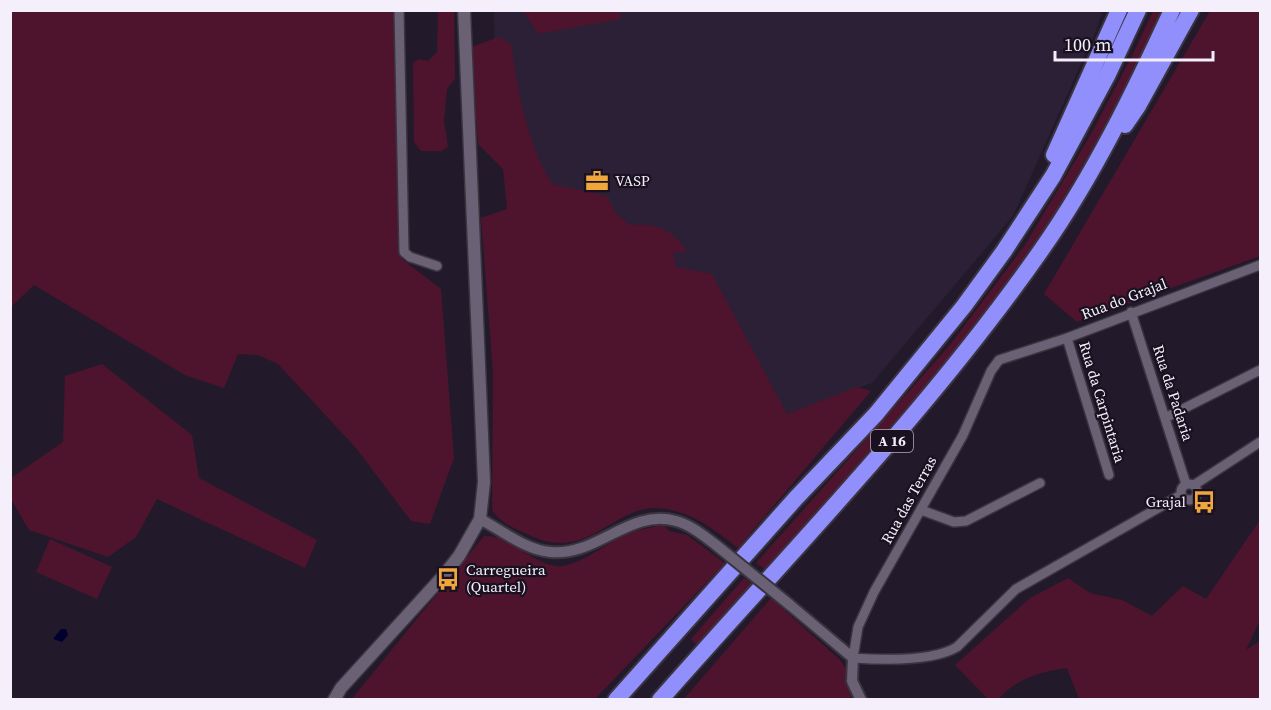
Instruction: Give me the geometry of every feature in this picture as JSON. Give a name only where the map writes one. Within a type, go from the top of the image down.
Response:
[{"type":"highway","name":"A 16","points":[[1029,213],[1119,10]]},
{"type":"highway","name":"A 16","points":[[616,699],[796,498],[876,414],[964,306],[1029,213],[1076,136],[1138,10]]},
{"type":"highway","name":"A 16","points":[[1097,161],[1172,10]]},
{"type":"highway","name":"A 16","points":[[660,699],[965,355],[1042,249],[1097,161],[1138,106],[1191,10]]},
{"type":"main road","points":[[334,699],[341,688],[444,575],[459,556],[480,519],[484,482],[464,10]]},
{"type":"street","points":[[399,10],[404,252],[410,257],[437,266]]},
{"type":"street","name":"Rua do Grajal","points":[[999,360],[1067,338],[1260,265]]},
{"type":"street","name":"Rua da Padaria","points":[[1131,312],[1165,418],[1190,484]]},
{"type":"street","name":"Rua da Carpintaria","points":[[1067,338],[1109,475]]},
{"type":"street","name":"Rua das Terras","points":[[853,658],[858,627],[874,592],[963,435],[990,371],[999,360]]},
{"type":"street","points":[[1165,418],[1260,370]]},
{"type":"street","points":[[1181,495],[1182,486],[1190,484],[1260,442]]},
{"type":"street","points":[[921,510],[954,522],[966,521],[1040,483]]},
{"type":"street","points":[[1181,495],[1187,500],[1194,498],[1197,492],[1190,484]]},
{"type":"street","points":[[480,519],[538,551],[553,553],[575,551],[642,519],[655,518],[687,525],[716,544],[853,658],[872,659],[946,654],[957,647],[1016,589],[1181,495]]},
{"type":"street","points":[[853,658],[852,681],[861,699]]},
{"type":"shaded area","points":[[11,11],[395,11],[402,259],[441,289],[454,458],[430,524],[411,521],[356,448],[278,364],[258,355],[238,354],[224,388],[185,375],[34,285],[11,307]]},
{"type":"shaded area","points":[[438,11],[454,11],[455,79],[447,89],[444,121],[448,147],[441,151],[421,151],[414,142],[413,63],[419,59],[428,61],[437,52]]},
{"type":"shaded area","points":[[494,11],[1102,11],[1097,28],[1013,216],[872,383],[787,414],[574,260],[495,84]]},
{"type":"shaded area","points":[[523,11],[620,11],[621,19],[538,34]]},
{"type":"shaded area","points":[[1153,11],[1164,11],[1126,90],[1033,251],[967,340],[766,570],[756,563],[950,345],[1025,245],[1091,134]]},
{"type":"shaded area","points":[[1210,11],[1260,11],[1260,256],[1077,322],[1044,294]]},
{"type":"shaded area","points":[[499,37],[511,44],[525,117],[536,151],[552,184],[607,196],[615,212],[630,225],[656,227],[675,237],[687,251],[673,253],[676,267],[712,274],[787,414],[857,387],[871,391],[738,548],[713,529],[686,514],[666,509],[647,509],[631,513],[585,538],[567,543],[548,542],[525,533],[506,524],[492,510],[493,372],[481,218],[507,209],[503,169],[478,144],[471,47]]},
{"type":"shaded area","points":[[102,364],[192,435],[199,478],[317,540],[305,568],[157,499],[136,537],[108,557],[29,530],[11,499],[11,478],[63,442],[65,376]]},
{"type":"shaded area","points":[[1260,520],[1260,620],[1246,650],[1260,641],[1260,699],[1079,699],[1067,668],[1030,677],[1013,686],[999,699],[988,699],[955,665],[1030,598],[1068,578],[1090,593],[1122,600],[1152,616],[1183,586],[1206,599]]},
{"type":"shaded area","points":[[664,524],[669,531],[687,535],[725,563],[595,699],[351,700],[484,536],[503,539],[537,560],[563,566],[581,560],[628,534]]},
{"type":"shaded area","points":[[50,539],[112,567],[97,599],[36,572]]},
{"type":"shaded area","points":[[744,578],[752,584],[698,647],[691,639]]},
{"type":"shaded area","points":[[771,598],[840,660],[849,673],[851,699],[683,700]]},
{"type":"water","points":[[61,629],[66,629],[68,635],[62,642],[53,639]]},
{"type":"place","name":"VASP","points":[[597,181]]},
{"type":"place","name":"Grajal","points":[[1204,502]]},
{"type":"place","name":"Carregueira (Quartel)","points":[[448,579]]}]
